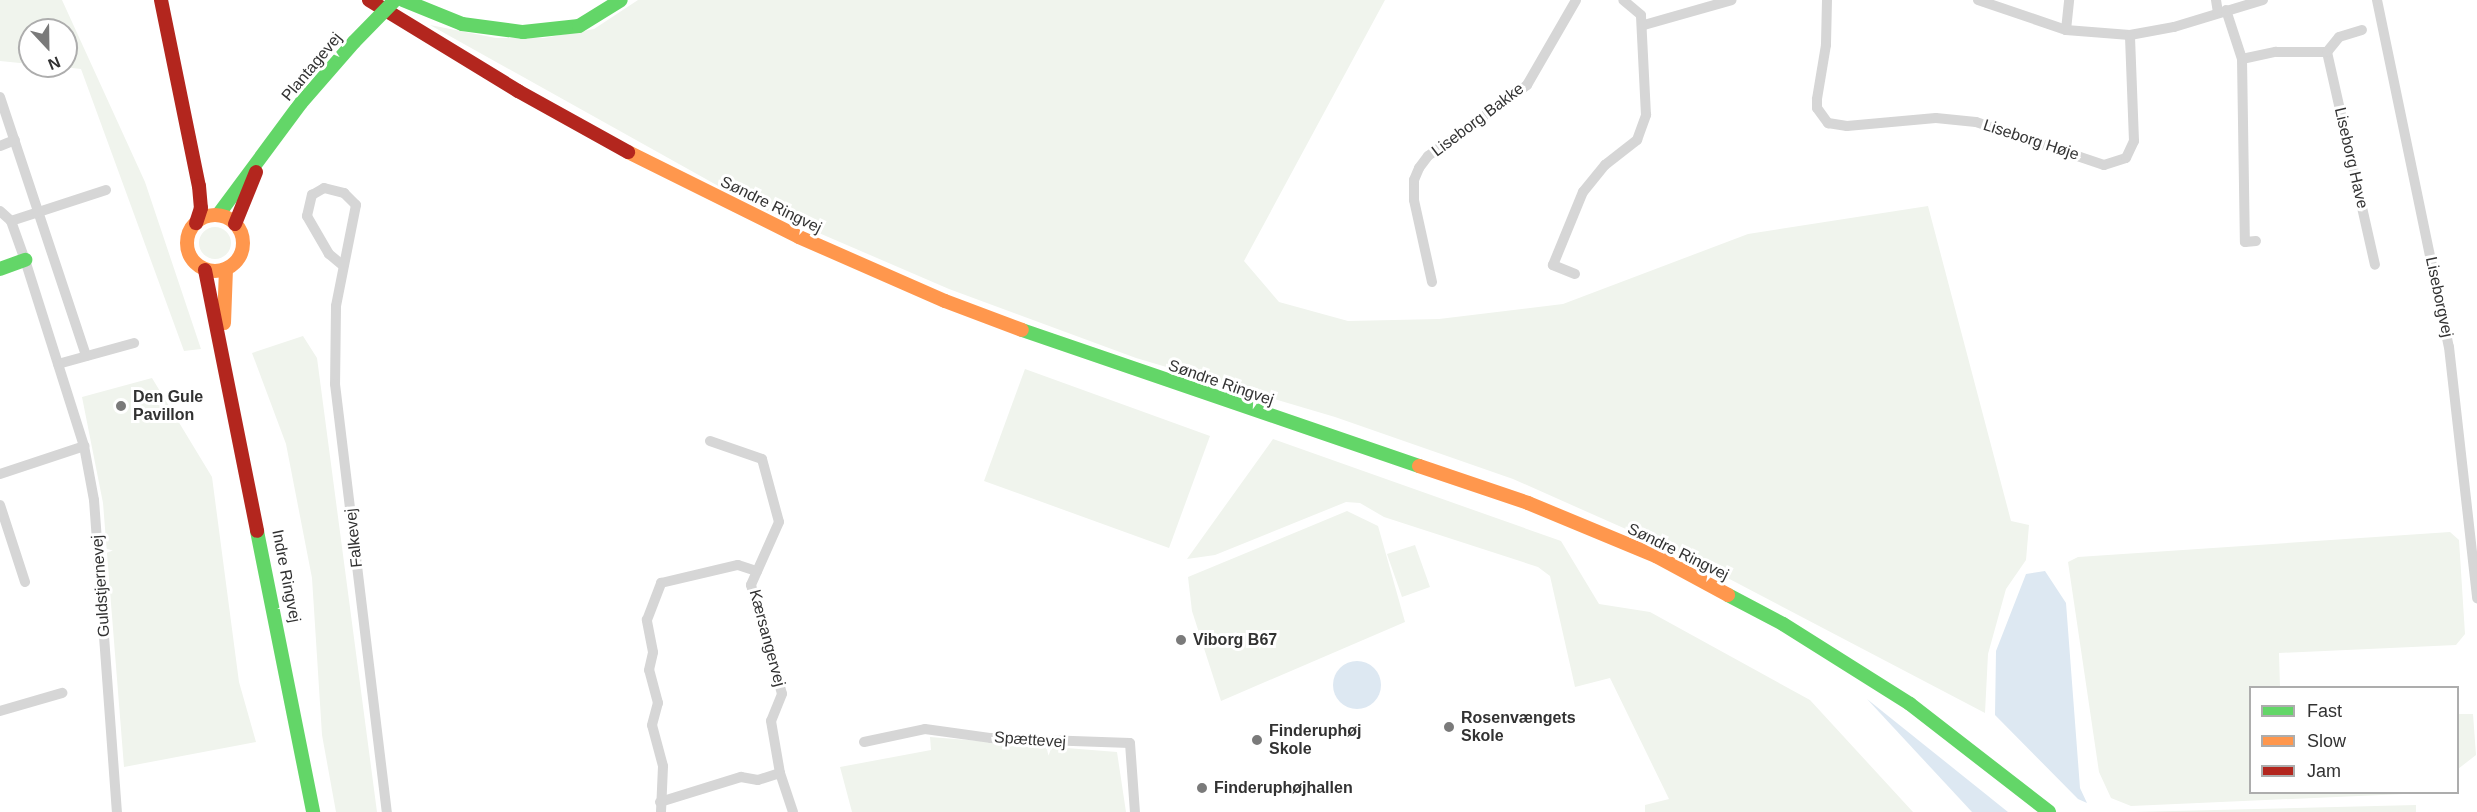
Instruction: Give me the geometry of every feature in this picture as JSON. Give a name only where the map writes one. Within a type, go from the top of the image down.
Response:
[{"type":"main road","points":[[161,0],[195,156],[201,208],[187,245],[192,260],[205,270],[226,269],[237,261],[243,249],[242,235],[235,224],[218,215],[196,223]]},
{"type":"main road","name":"Søndre Ringvej","points":[[369,0],[518,91],[650,164],[799,237],[945,301],[1132,370],[1528,503],[1656,556],[1783,624],[1910,704],[2049,812]]},
{"type":"main road","name":"Plantagevej","points":[[218,215],[301,103],[354,42],[395,0]]},
{"type":"main road","points":[[403,0],[462,24],[523,32],[579,26],[621,0]]},
{"type":"main road","name":"Plantagevej","points":[[235,224],[260,161]]},
{"type":"main road","points":[[0,269],[25,260]]},
{"type":"main road","name":"Indre Ringvej","points":[[223,347],[226,269]]},
{"type":"main road","name":"Indre Ringvej","points":[[205,270],[223,347],[313,812]]},
{"type":"street","name":"Liseborg Bakke","points":[[1432,282],[1413,200],[1414,180],[1419,168],[1428,156],[1527,85],[1576,0]]},
{"type":"street","points":[[1575,274],[1553,265],[1583,192],[1605,165],[1628,149],[1643,128],[1644,25],[1641,15],[1623,0]]},
{"type":"street","points":[[1644,25],[1732,0]]},
{"type":"street","name":"Liseborg Høje","points":[[1827,0],[1826,45],[1817,108],[1828,123],[1847,126],[1936,117],[1976,122],[2104,165],[2126,158],[2134,141],[2130,35]]},
{"type":"street","points":[[1978,0],[1994,2],[2066,30],[2130,35],[2174,27],[2263,0]]},
{"type":"street","points":[[2066,30],[2069,0]]},
{"type":"street","points":[[2216,0],[2242,58],[2245,242],[2256,242]]},
{"type":"street","name":"Liseborgvej","points":[[2377,0],[2449,347],[2477,598]]},
{"type":"street","points":[[2242,58],[2276,51],[2327,52],[2339,37],[2362,30]]},
{"type":"street","name":"Liseborg Have","points":[[2327,52],[2375,265]]},
{"type":"street","points":[[0,97],[86,356]]},
{"type":"street","points":[[0,146],[15,140]]},
{"type":"street","name":"Falkevej","points":[[341,264],[329,254],[308,216],[312,195],[324,188],[344,193],[356,205],[341,264],[336,306],[335,384],[387,812]]},
{"type":"street","points":[[0,212],[11,221],[106,190]]},
{"type":"street","name":"Guldstjernevej","points":[[11,221],[84,446],[97,532],[117,812]]},
{"type":"street","points":[[58,364],[134,343]]},
{"type":"street","name":"Kærsangervej","points":[[710,441],[762,459],[779,522],[751,585],[782,694],[771,721],[780,773],[793,812]]},
{"type":"street","points":[[0,474],[84,446]]},
{"type":"street","points":[[0,505],[25,582]]},
{"type":"street","name":"Kærsangervej","points":[[757,572],[738,565],[661,583],[647,620],[653,652],[649,670],[658,703],[652,725],[663,766],[661,807],[741,777],[758,780],[780,773]]},
{"type":"street","points":[[0,711],[62,693]]},
{"type":"street","name":"Spættevej","points":[[864,742],[924,729],[991,738],[1130,743],[1136,812]]},
{"type":"shaded area","points":[[0,0],[62,0],[70,18],[18,18],[18,63],[0,61]]},
{"type":"shaded area","points":[[638,0],[1385,0],[1244,261],[1279,302],[1348,321],[1439,319],[1563,304],[1748,234],[1928,206],[2011,521],[2029,525],[2026,560],[2006,589],[1988,654],[1985,713],[1680,553],[1513,479],[1335,417],[1136,358],[949,289],[747,202],[430,25],[496,38],[544,38],[594,29]]},
{"type":"shaded area","points":[[78,35],[145,182],[201,349],[184,351],[81,69],[78,69]]},
{"type":"shaded area","points":[[215,227],[227,231],[231,243],[227,255],[215,259],[203,255],[199,243],[203,231]]},
{"type":"shaded area","points":[[303,336],[317,358],[377,812],[336,812],[322,735],[312,578],[286,444],[252,353]]},
{"type":"shaded area","points":[[1025,369],[1210,436],[1169,548],[984,481]]},
{"type":"shaded area","points":[[152,378],[212,477],[239,682],[256,742],[124,767],[103,503],[82,397]]},
{"type":"shaded area","points":[[1273,439],[1561,541],[1599,604],[1650,612],[1810,700],[1913,812],[1645,812],[1645,805],[1669,799],[1610,678],[1575,687],[1550,576],[1538,567],[1384,517],[1360,503],[1346,502],[1215,555],[1187,559]]},
{"type":"shaded area","points":[[1347,511],[1378,526],[1405,622],[1221,701],[1192,611],[1188,577]]},
{"type":"shaded area","points":[[2450,532],[2459,540],[2465,634],[2456,645],[2279,653],[2280,686],[2249,686],[2249,794],[2403,794],[2131,806],[2111,798],[2099,772],[2068,562],[2078,557]]},
{"type":"shaded area","points":[[1415,545],[1430,587],[1402,597],[1387,554]]},
{"type":"shaded area","points":[[2045,571],[2066,603],[2080,788],[2087,803],[2078,799],[1995,715],[1996,651],[2026,574]]},
{"type":"shaded area","points":[[1352,661],[1362,661],[1374,668],[1381,680],[1381,690],[1374,702],[1362,709],[1352,709],[1337,698],[1333,690],[1333,680],[1344,665]]},
{"type":"shaded area","points":[[1867,699],[2008,812],[1972,812]]},
{"type":"shaded area","points":[[2459,714],[2473,714],[2476,755],[2459,768]]},
{"type":"shaded area","points":[[930,737],[1117,752],[1126,812],[852,812],[840,767],[931,750]]},
{"type":"shaded area","points":[[2416,805],[2416,812],[2133,812]]},
{"type":"traffic: fast","points":[[354,42],[395,0]]},
{"type":"traffic: fast","points":[[403,0],[462,24],[523,32],[579,26],[621,0]]},
{"type":"traffic: fast","points":[[218,215],[301,103],[354,42]]},
{"type":"traffic: fast","points":[[0,269],[25,260]]},
{"type":"traffic: fast","points":[[1022,330],[1419,466]]},
{"type":"traffic: fast","points":[[257,531],[313,812]]},
{"type":"traffic: fast","points":[[1728,595],[1783,624],[1910,704],[2049,812]]},
{"type":"traffic: slow","points":[[628,152],[799,237],[945,301],[1022,330]]},
{"type":"traffic: slow","points":[[215,215],[226,217],[235,223],[241,232],[243,243],[241,254],[235,263],[226,269],[215,271],[204,269],[195,263],[189,254],[187,243],[189,232],[195,223],[204,217],[215,215]]},
{"type":"traffic: slow","points":[[224,323],[226,269]]},
{"type":"traffic: slow","points":[[1419,466],[1528,503],[1656,556],[1728,595]]},
{"type":"traffic: jam","points":[[161,0],[199,186],[201,208],[196,223]]},
{"type":"traffic: jam","points":[[369,0],[518,91],[628,152]]},
{"type":"traffic: jam","points":[[235,224],[256,172]]},
{"type":"traffic: jam","points":[[205,270],[257,531]]},
{"type":"place","name":"Den Gule Pavillon","points":[[121,406]]},
{"type":"place","name":"Viborg B67","points":[[1181,640]]},
{"type":"place","name":"Rosenvængets Skole","points":[[1449,727]]},
{"type":"place","name":"Finderuphøj Skole","points":[[1257,740]]},
{"type":"place","name":"Finderuphøjhallen","points":[[1202,788]]}]
